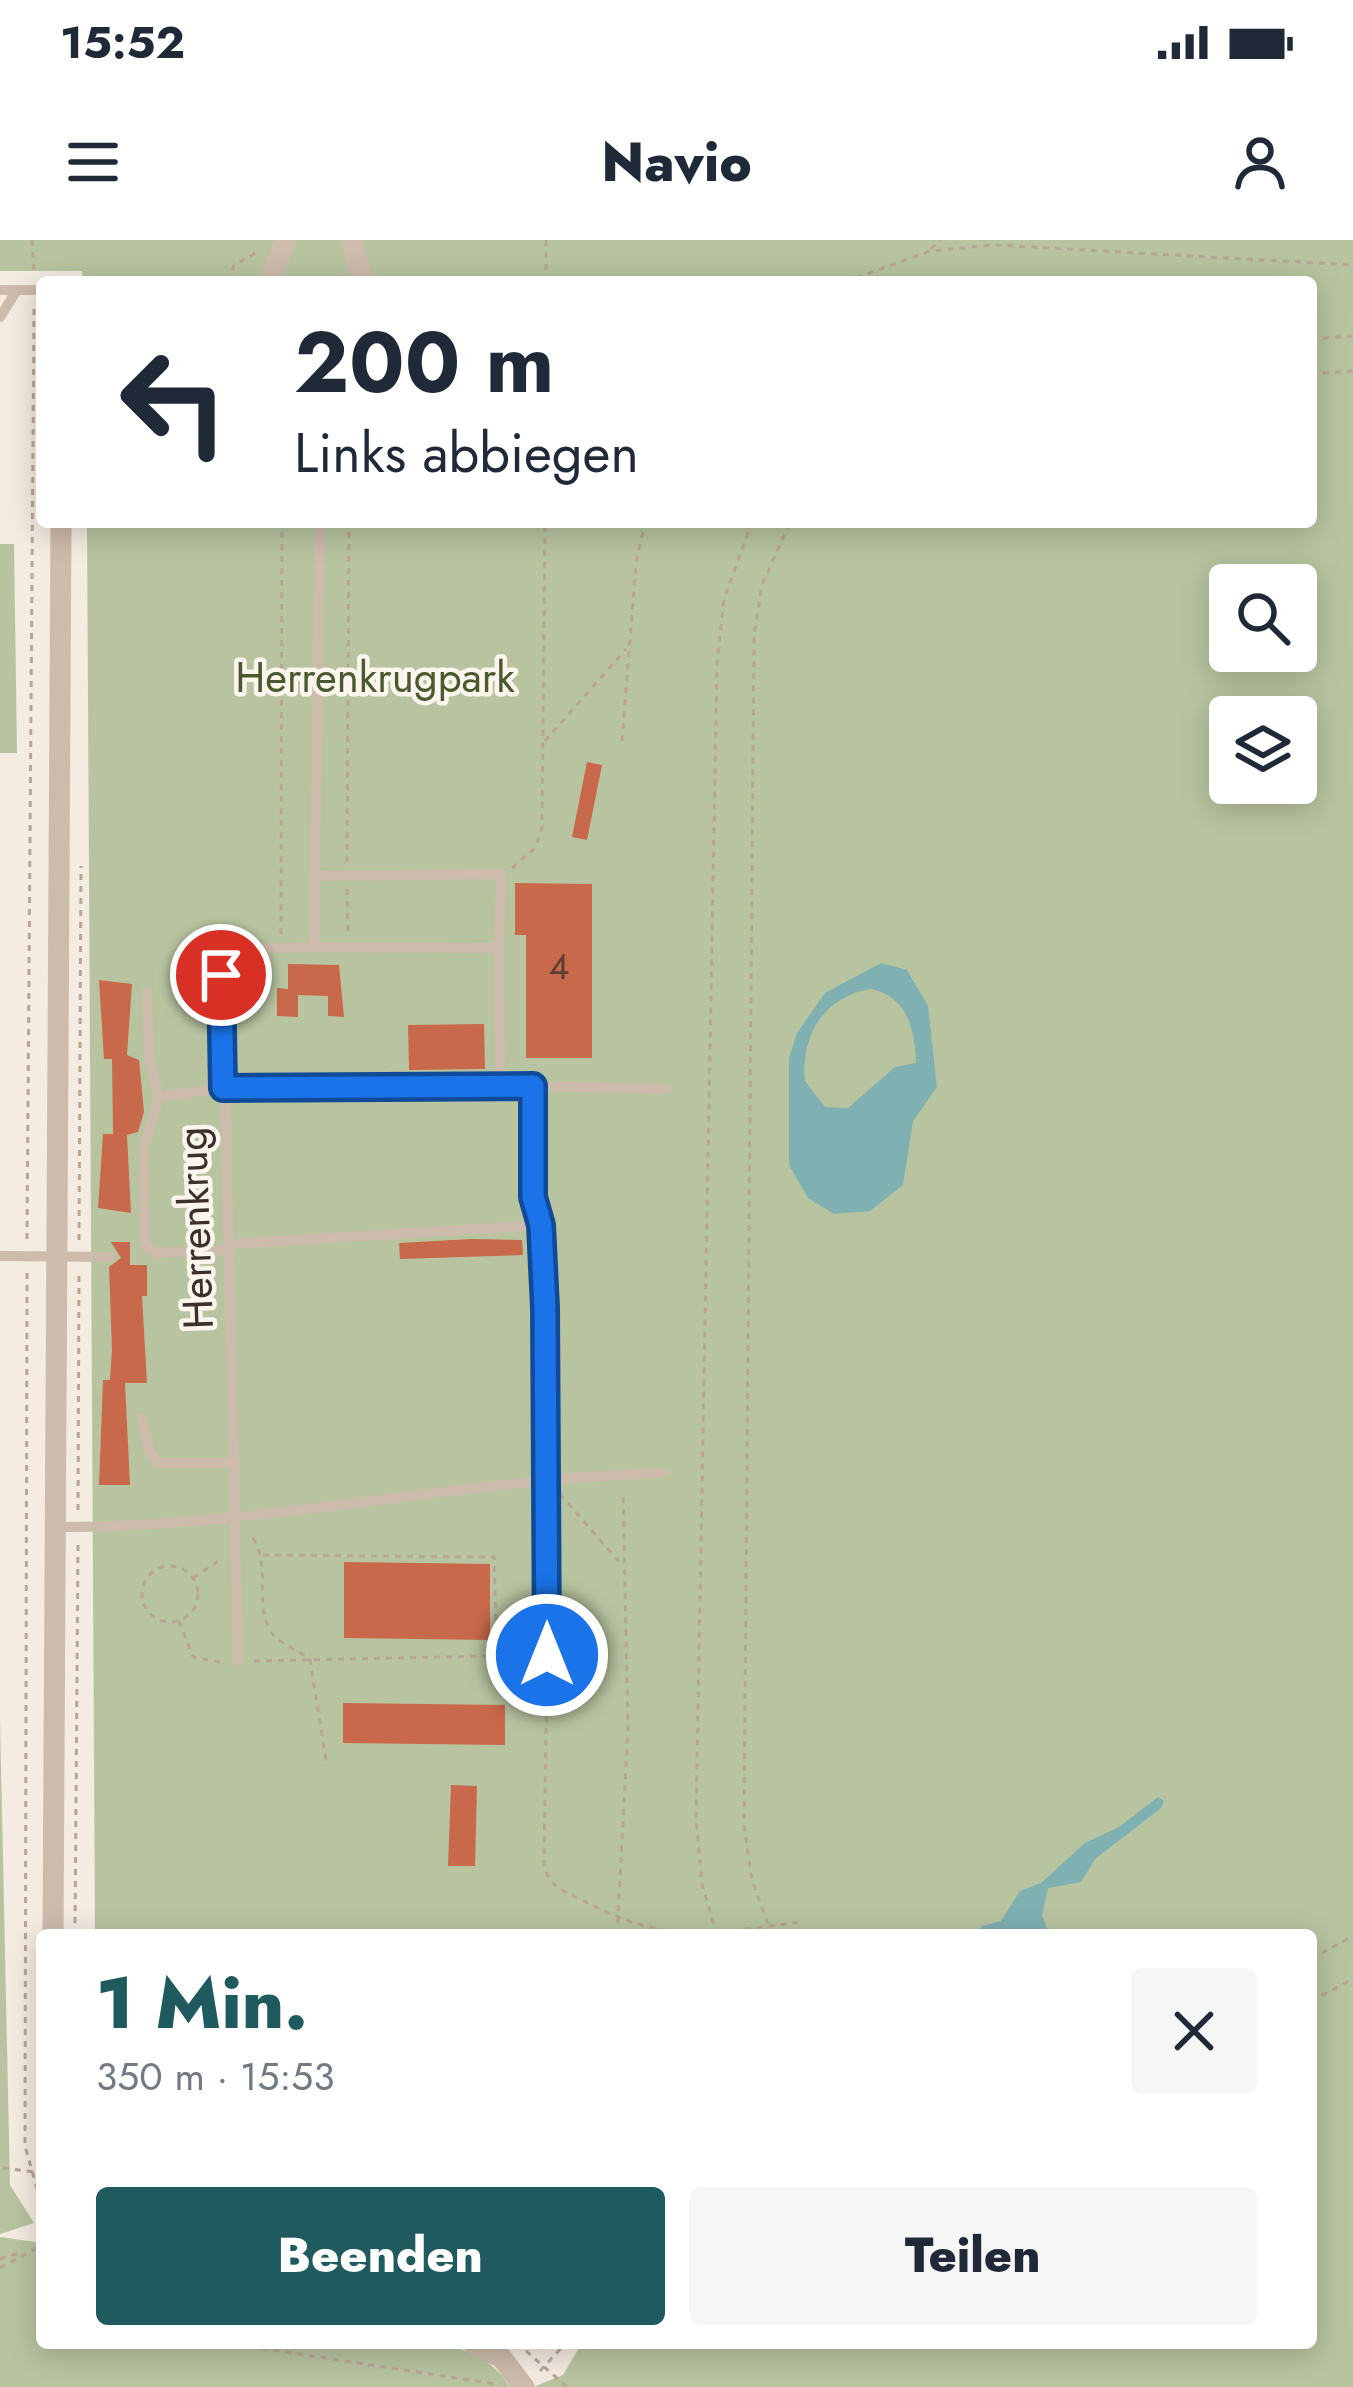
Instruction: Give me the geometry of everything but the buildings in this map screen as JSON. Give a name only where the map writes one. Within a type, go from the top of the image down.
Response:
[{"type":"street","points":[[352,240],[362,276]]},
{"type":"street","points":[[270,276],[275,243]]},
{"type":"street","points":[[53,1929],[67,1527],[61,528]]},
{"type":"street","points":[[484,2349],[502,2358],[522,2384]]},
{"type":"lane","points":[[0,290],[36,290]]},
{"type":"lane","points":[[0,317],[17,290]]},
{"type":"lane","points":[[314,947],[320,528]]},
{"type":"lane","points":[[314,876],[501,874],[500,1085]]},
{"type":"lane","name":"Herrenkrug","points":[[238,1661],[222,950],[499,948]]},
{"type":"lane","points":[[147,992],[148,1059],[159,1097],[143,1146],[145,1246],[155,1253],[541,1225]]},
{"type":"lane","points":[[159,1097],[223,1088],[500,1085],[666,1089]]},
{"type":"lane","points":[[533,1086],[533,1197],[541,1225],[547,1655]]},
{"type":"lane","points":[[2,1256],[112,1257]]},
{"type":"lane","points":[[142,1418],[150,1453],[159,1463],[235,1463]]},
{"type":"lane","points":[[67,1527],[127,1527],[236,1516],[545,1476],[663,1473]]},
{"type":"path","points":[[32,240],[36,276]]},
{"type":"path","points":[[546,240],[546,276]]},
{"type":"path","points":[[930,250],[940,240]]},
{"type":"path","points":[[231,276],[234,265],[275,243]]},
{"type":"path","points":[[861,276],[930,250],[993,245],[1353,265]]},
{"type":"path","points":[[1317,339],[1353,336]]},
{"type":"path","points":[[1317,374],[1353,371]]},
{"type":"path","points":[[36,466],[27,1257],[25,2146],[36,2190]]},
{"type":"path","points":[[280,947],[282,528]]},
{"type":"path","points":[[349,948],[350,528]]},
{"type":"path","points":[[501,874],[523,861],[541,836],[545,528]]},
{"type":"path","points":[[622,741],[627,648],[644,528]]},
{"type":"path","points":[[715,1929],[702,1884],[696,1818],[717,664],[724,599],[750,528]]},
{"type":"path","points":[[769,1929],[747,1853],[744,1797],[754,649],[762,585],[787,528]]},
{"type":"path","points":[[543,743],[627,648]]},
{"type":"path","points":[[75,1929],[67,1527],[68,1258],[81,949]]},
{"type":"path","points":[[545,1476],[622,1565]]},
{"type":"path","points":[[618,1929],[628,1729],[623,1490]]},
{"type":"path","points":[[236,1516],[263,1555],[268,1625],[278,1639],[310,1660],[327,1766]]},
{"type":"path","points":[[193,1578],[236,1549]]},
{"type":"path","points":[[263,1555],[494,1557],[497,1656]]},
{"type":"path","points":[[165,1567],[183,1569],[193,1578],[196,1606],[179,1621],[163,1622],[148,1612],[143,1584],[165,1567]]},
{"type":"path","points":[[179,1621],[193,1657],[238,1661],[547,1655],[544,1869],[556,1886],[649,1929]]},
{"type":"path","points":[[746,1929],[800,1922]]},
{"type":"path","points":[[1317,1956],[1353,1936]]},
{"type":"path","points":[[1317,1998],[1353,1979]]},
{"type":"path","points":[[3,2168],[36,2172]]},
{"type":"path","points":[[0,2259],[36,2248]]},
{"type":"path","points":[[0,2268],[28,2251]]},
{"type":"path","points":[[263,2349],[478,2384],[522,2384],[549,2367],[562,2349]]},
{"type":"path","points":[[525,2349],[567,2387]]},
{"type":"green space","name":"Herrenkrugpark","points":[[0,240],[1353,240],[1353,2387],[533,2387],[563,2375],[578,2349],[1317,2349],[1317,1929],[95,1929],[87,528],[1317,528],[1317,276],[82,276],[82,271],[0,271]]},
{"type":"green space","points":[[0,544],[14,544],[17,753],[0,753]]},
{"type":"green space","points":[[0,1719],[10,2185],[34,2223],[0,2234]]},
{"type":"green space","points":[[0,2237],[36,2242],[36,2349],[460,2349],[497,2370],[510,2387],[0,2387]]},
{"type":"water","points":[[881,963],[907,970],[928,1006],[937,1087],[913,1121],[903,1185],[870,1211],[834,1214],[808,1198],[789,1165],[789,1058],[797,1033],[825,993]],"holes":[[[871,989],[884,993],[907,1017],[916,1063],[895,1067],[848,1108],[825,1107],[805,1081],[807,1048],[819,1020],[855,993]]]},
{"type":"water","points":[[1158,1797],[1164,1801],[1095,1859],[1081,1882],[1048,1888],[1042,1915],[1047,1929],[979,1929],[1001,1921],[1020,1891],[1041,1883],[1085,1843],[1119,1827]]},
{"type":"route","points":[[221,975],[223,1088],[533,1086],[533,1197],[541,1225],[545,1308],[547,1655]]}]
